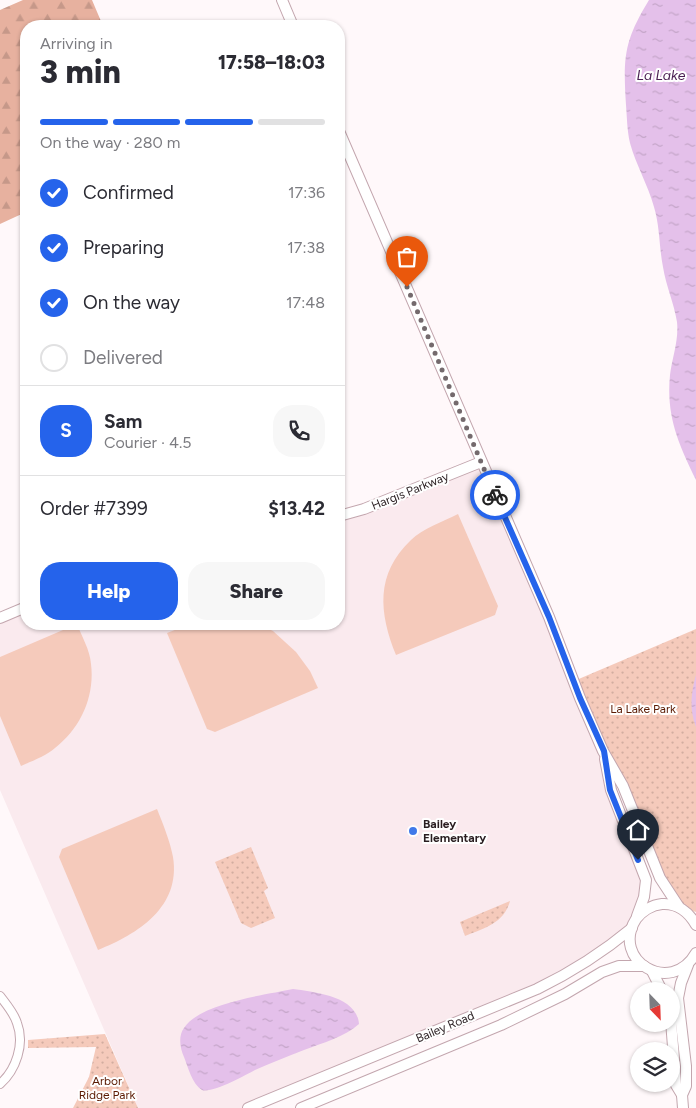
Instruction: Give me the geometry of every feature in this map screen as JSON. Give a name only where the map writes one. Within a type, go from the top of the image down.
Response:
[{"type":"street","points":[[282,0],[291,20]]},
{"type":"street","points":[[345,144],[549,617],[580,698],[604,751],[623,786],[660,878],[681,908],[693,919],[696,925]]},
{"type":"street","name":"Hargis Parkway","points":[[345,515],[364,510],[481,462]]},
{"type":"street","points":[[0,618],[20,610]]},
{"type":"street","points":[[604,751],[610,790],[646,880],[644,897],[632,926],[630,945],[637,960],[648,969],[656,982]]},
{"type":"street","name":"Bailey Road","points":[[248,1108],[537,989],[577,968],[603,951],[632,926],[638,916],[653,906],[661,904],[681,908]]},
{"type":"street","points":[[681,908],[696,912]]},
{"type":"street","points":[[682,1094],[686,1086],[686,1066],[678,998],[688,964],[696,953]]},
{"type":"street","name":"Bailey Road","points":[[301,1108],[510,1021],[565,994],[602,972],[619,966],[671,973],[680,970],[688,964]]},
{"type":"street","points":[[0,996],[17,1022],[20,1039],[18,1057],[9,1075],[0,1084]]},
{"type":"street","points":[[672,1032],[676,1085],[682,1094],[683,1108]]},
{"type":"shaded area","points":[[481,462],[580,698],[646,880],[632,928],[577,968],[248,1108],[138,1108],[0,790],[0,618],[20,610],[20,630],[345,630],[345,514]]},
{"type":"green space","points":[[23,0],[92,0],[100,20],[20,20],[20,215],[0,224],[0,10]]},
{"type":"green space","points":[[458,514],[498,606],[495,615],[396,655],[386,624],[384,609],[386,580],[391,566],[399,553],[416,536]]},
{"type":"green space","name":"La Lake Park","points":[[696,629],[696,912],[679,907],[574,681]]},
{"type":"green space","points":[[63,630],[79,630],[91,664],[91,688],[79,721],[55,748],[21,766],[0,716],[0,657]]},
{"type":"green space","points":[[175,630],[271,630],[296,652],[310,671],[318,688],[215,732],[207,729],[167,633]]},
{"type":"green space","points":[[157,809],[173,857],[174,875],[170,890],[154,916],[141,927],[128,936],[98,950],[59,857],[62,849]]},
{"type":"green space","points":[[251,847],[268,888],[264,891],[275,918],[251,928],[241,923],[215,862]]},
{"type":"green space","points":[[510,901],[503,915],[493,924],[465,936],[460,922]]},
{"type":"green space","name":"Arbor Ridge Park","points":[[105,1034],[138,1108],[73,1108],[89,1077],[96,1047],[28,1048],[28,1040]]},
{"type":"water","name":"La Lake","points":[[649,0],[696,0],[696,480],[679,441],[672,416],[669,390],[677,322],[664,274],[656,214],[630,143],[628,128],[625,61],[634,27]]},
{"type":"water","points":[[696,675],[696,727],[692,714],[692,701]]},
{"type":"water","points":[[293,989],[323,994],[343,1001],[351,1007],[359,1024],[340,1036],[255,1070],[237,1080],[213,1089],[202,1090],[193,1080],[181,1050],[182,1031],[192,1019],[218,1006],[234,1001]]},
{"type":"way so far","points":[[407,287],[495,495]]},
{"type":"place","name":"Bailey Elementary","points":[[413,831]]},
{"type":"route","points":[[495,495],[549,617],[580,698],[604,751],[610,790],[638,860]]}]
